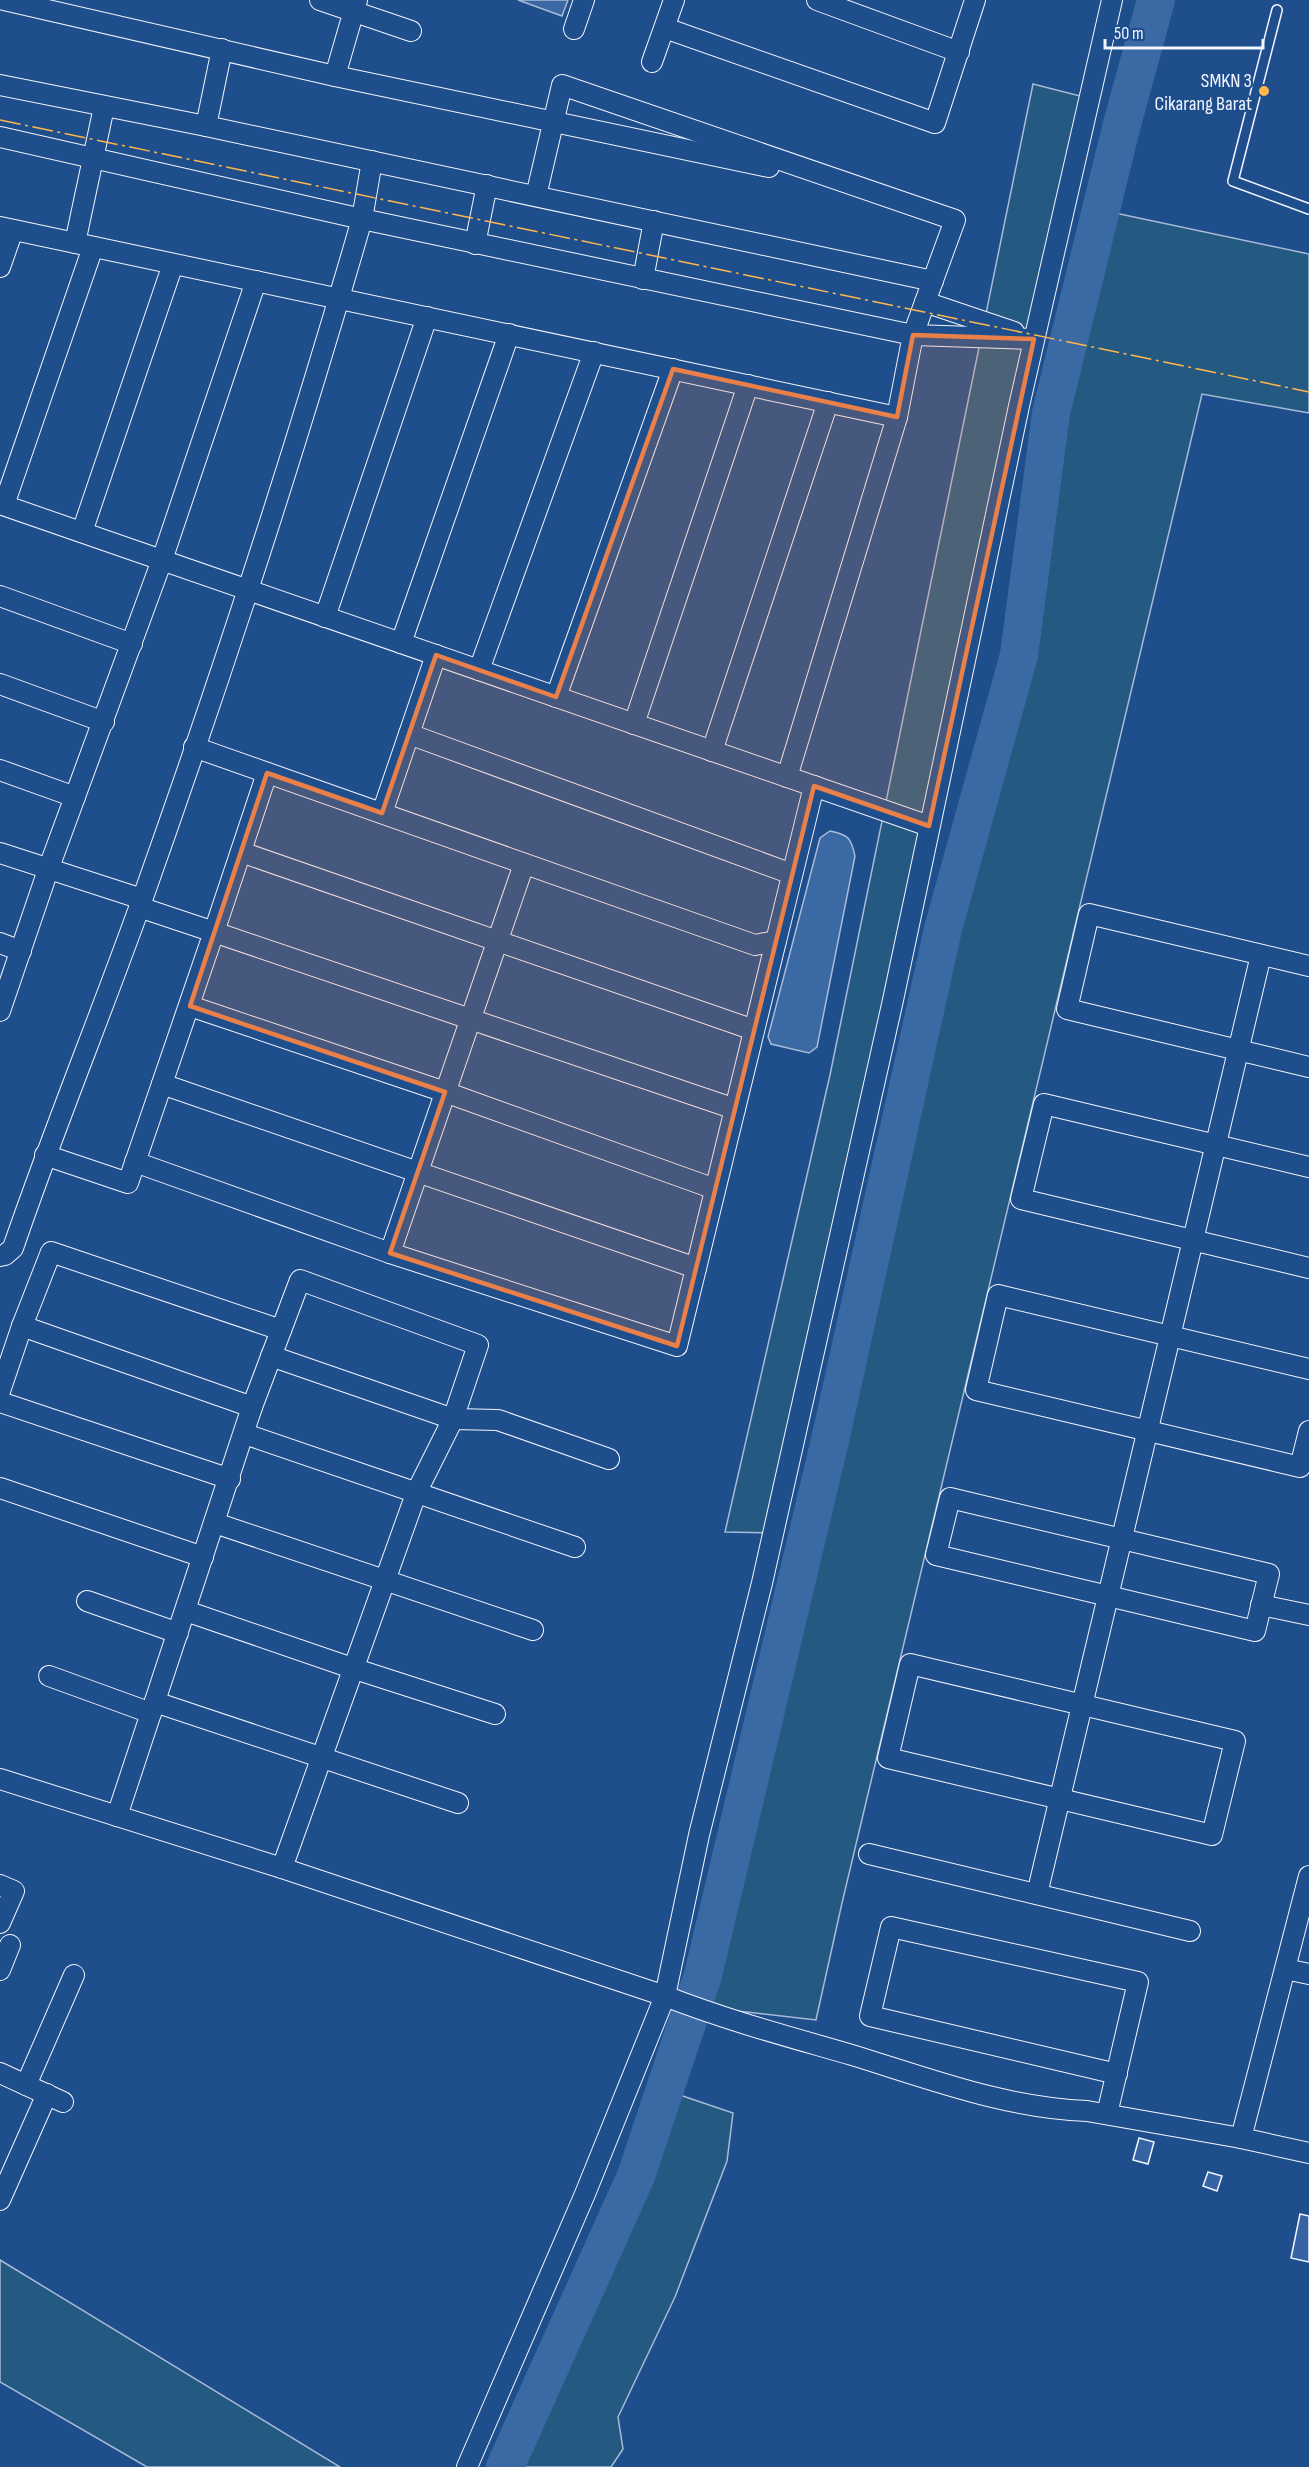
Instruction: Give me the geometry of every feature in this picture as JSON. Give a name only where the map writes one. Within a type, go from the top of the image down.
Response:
[{"type":"street","points":[[4,0],[335,76],[855,186]]},
{"type":"street","points":[[320,0],[355,5],[411,31]]},
{"type":"street","points":[[574,29],[584,0]]},
{"type":"street","points":[[652,62],[674,0]]},
{"type":"street","points":[[817,0],[958,51]]},
{"type":"street","points":[[664,28],[935,123],[975,0]]},
{"type":"street","points":[[467,2467],[670,1998],[699,1835],[770,1548],[890,1012],[1034,339],[1112,0]]},
{"type":"street","points":[[335,76],[355,5]]},
{"type":"street","points":[[206,126],[222,50]]},
{"type":"street","points":[[0,85],[487,185],[933,282]]},
{"type":"street","points":[[537,196],[562,85],[955,220],[913,335],[897,417],[787,777]]},
{"type":"street","points":[[104,107],[93,158],[84,245],[2,505],[929,826]]},
{"type":"street","points":[[0,137],[362,219],[913,335],[1034,339]]},
{"type":"street","points":[[0,1256],[5,1255],[12,1248],[141,903],[249,590],[362,219],[372,161]]},
{"type":"street","points":[[475,243],[487,185]]},
{"type":"street","points":[[643,279],[654,221]]},
{"type":"street","points":[[0,267],[6,229],[897,417]]},
{"type":"street","points":[[81,532],[173,264]]},
{"type":"street","points":[[0,1011],[48,870],[162,560],[256,281]]},
{"type":"street","points":[[925,302],[1034,339]]},
{"type":"street","points":[[326,617],[427,317]]},
{"type":"street","points":[[401,643],[509,334]]},
{"type":"street","points":[[479,670],[594,352]]},
{"type":"street","points":[[556,697],[673,369]]},
{"type":"street","points":[[634,724],[748,385]]},
{"type":"street","points":[[712,751],[828,402]]},
{"type":"street","points":[[0,596],[132,644]]},
{"type":"street","points":[[382,813],[436,655]]},
{"type":"street","points":[[0,684],[104,722]]},
{"type":"street","points":[[409,734],[792,874]]},
{"type":"street","points":[[194,747],[755,945],[776,941]]},
{"type":"street","points":[[0,770],[75,797]]},
{"type":"street","points":[[45,1155],[128,1184],[267,773]]},
{"type":"street","points":[[135,1162],[390,1252],[677,1346],[814,786]]},
{"type":"street","points":[[241,852],[754,1030]]},
{"type":"street","points":[[0,853],[141,903],[214,932],[735,1108]]},
{"type":"street","points":[[390,1252],[524,864]]},
{"type":"street","points":[[1309,966],[1089,914],[1067,1009],[1309,1067]]},
{"type":"street","points":[[0,943],[21,951]]},
{"type":"street","points":[[1037,1894],[1261,955]]},
{"type":"street","points":[[190,1006],[445,1092],[715,1189]]},
{"type":"street","points":[[162,1084],[696,1268]]},
{"type":"street","points":[[1309,1167],[1044,1104],[1021,1199],[1309,1268]]},
{"type":"street","points":[[0,1391],[51,1252],[281,1330]]},
{"type":"street","points":[[117,1816],[245,1434],[252,1407],[300,1280],[478,1345],[453,1419],[417,1491],[282,1869]]},
{"type":"street","points":[[1309,1369],[998,1295],[976,1390],[1300,1467],[1309,1431]]},
{"type":"street","points":[[22,1326],[252,1407]]},
{"type":"street","points":[[271,1356],[453,1419],[498,1420],[609,1459]]},
{"type":"street","points":[[0,1402],[230,1479]]},
{"type":"street","points":[[245,1434],[575,1546]]},
{"type":"street","points":[[0,1488],[203,1557]]},
{"type":"street","points":[[950,1498],[1269,1574],[1255,1631],[1108,1596],[936,1556],[950,1498]]},
{"type":"street","points":[[215,1523],[533,1630]]},
{"type":"street","points":[[87,1601],[178,1633]]},
{"type":"street","points":[[1261,1605],[1309,1616]]},
{"type":"street","points":[[186,1611],[495,1714]]},
{"type":"street","points":[[910,1664],[1082,1705],[1234,1742],[1212,1835],[888,1758],[910,1664]]},
{"type":"street","points":[[50,1676],[322,1756],[458,1803]]},
{"type":"street","points":[[0,1779],[282,1869],[715,2014],[1004,2101],[1107,2114],[1241,2138],[1309,2153]]},
{"type":"street","points":[[869,1854],[1190,1930]]},
{"type":"street","points":[[1241,2138],[1309,1876]]},
{"type":"street","points":[[0,1885],[14,1891],[0,1923]]},
{"type":"street","points":[[1107,2114],[1117,2074],[1138,1982],[891,1927],[870,2016],[1117,2074]]},
{"type":"street","points":[[0,1970],[10,1945]]},
{"type":"street","points":[[1285,1969],[1309,1974]]},
{"type":"street","points":[[26,2085],[74,1975]]},
{"type":"street","points":[[0,2073],[55,2098],[0,2200]]},
{"type":"lane","points":[[1277,9],[1233,181],[1309,209]]},
{"type":"highlighted area","points":[[913,335],[1034,339],[929,826],[814,786],[677,1346],[390,1253],[445,1092],[190,1006],[267,773],[382,813],[436,655],[556,697],[673,369],[897,417]]},
{"type":"shaded area","points":[[518,0],[568,0],[562,16]]},
{"type":"shaded area","points":[[1033,84],[1088,98],[775,1533],[725,1532],[830,1075]]},
{"type":"shaded area","points":[[1101,210],[1309,254],[1309,413],[1202,394],[816,2020],[693,2006],[703,1975],[809,1528],[943,929],[1020,648],[1051,413]]},
{"type":"shaded area","points":[[830,831],[848,838],[855,856],[817,1047],[809,1053],[771,1044],[768,1037],[820,838]]},
{"type":"shaded area","points":[[665,2090],[733,2113],[727,2161],[675,2297],[618,2417],[623,2449],[611,2467],[505,2467],[636,2176]]},
{"type":"shaded area","points":[[0,2260],[340,2467],[147,2467],[0,2382]]},
{"type":"building","points":[[1139,2138],[1154,2142],[1148,2164],[1133,2160]]},
{"type":"building","points":[[1208,2172],[1222,2176],[1217,2191],[1203,2186]]},
{"type":"building","points":[[1300,2214],[1309,2216],[1309,2262],[1291,2258]]},
{"type":"waterway","points":[[505,2467],[636,2176],[703,1975],[831,1436],[943,929],[1019,655],[1051,413],[1121,128],[1156,0]]},
{"type":"power","points":[[0,120],[1309,392]]},
{"type":"place","name":"SMKN 3 Cikarang Barat","points":[[1264,91]]}]
